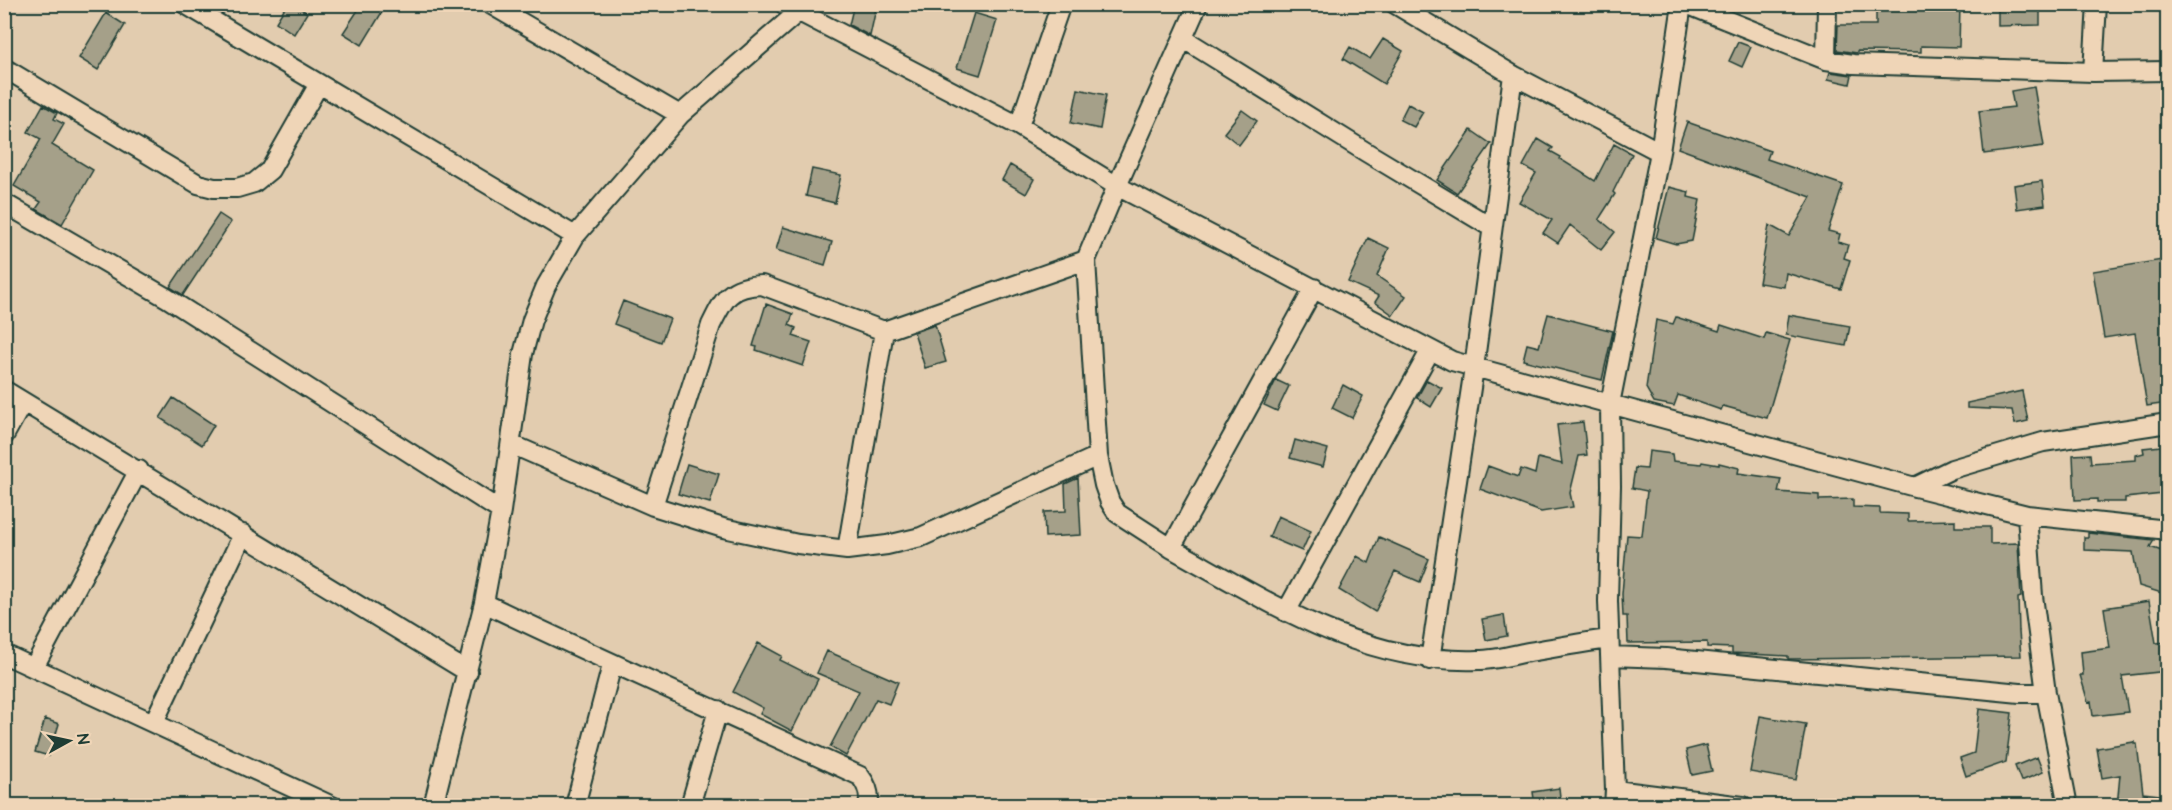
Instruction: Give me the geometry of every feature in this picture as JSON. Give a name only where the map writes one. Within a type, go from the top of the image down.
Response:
[{"type":"street","points":[[185,4],[575,236]]},
{"type":"street","points":[[490,4],[680,115]]},
{"type":"street","points":[[1019,126],[1061,4]]},
{"type":"street","points":[[1198,4],[1086,260],[1098,456],[1110,502],[1117,513],[1171,548],[1286,612],[1324,630],[1387,651],[1430,660],[1481,660],[1609,647],[1666,658],[1953,687],[2046,693]]},
{"type":"street","points":[[1395,4],[1514,75],[1660,152]]},
{"type":"street","points":[[1743,806],[1614,798],[1609,647],[1610,404],[1660,152],[1684,4],[1826,60],[1853,64],[2167,74]]},
{"type":"street","points":[[1826,60],[1827,4]]},
{"type":"street","points":[[2093,72],[2097,4]]},
{"type":"street","points":[[433,806],[484,603],[501,512],[522,354],[532,320],[546,286],[575,236],[680,115],[795,7],[1019,126],[1117,186],[1430,351],[1474,368],[1915,487],[2027,514],[2168,530]]},
{"type":"street","points":[[1184,39],[1491,227]]},
{"type":"street","points":[[4,68],[198,184],[214,188],[237,188],[254,183],[270,170],[319,84]]},
{"type":"street","points":[[1430,660],[1474,368],[1491,227],[1514,75]]},
{"type":"street","points":[[4,203],[167,298],[501,512]]},
{"type":"street","points":[[653,506],[711,325],[721,304],[729,294],[745,286],[762,285],[884,331],[1086,260]]},
{"type":"street","points":[[1171,548],[1314,288]]},
{"type":"street","points":[[847,550],[884,331]]},
{"type":"street","points":[[1286,612],[1430,351]]},
{"type":"street","points":[[4,390],[468,672]]},
{"type":"street","points":[[4,436],[23,402]]},
{"type":"street","points":[[1915,487],[1952,469],[2043,442],[2168,423]]},
{"type":"street","points":[[511,444],[653,506],[723,528],[798,544],[847,550],[887,545],[921,537],[1098,456]]},
{"type":"street","points":[[34,667],[139,470]]},
{"type":"street","points":[[2027,514],[2033,596],[2046,693],[2068,806]]},
{"type":"street","points":[[154,722],[243,534]]},
{"type":"street","points":[[484,603],[860,777],[868,786],[870,800],[868,806]]},
{"type":"street","points":[[4,654],[332,806]]},
{"type":"street","points":[[574,806],[612,664]]},
{"type":"street","points":[[690,806],[718,710]]},
{"type":"building","points":[[287,4],[294,4],[307,13],[294,34],[276,22]]},
{"type":"building","points":[[362,4],[387,4],[362,45],[343,33]]},
{"type":"building","points":[[854,4],[877,4],[870,36],[849,25]]},
{"type":"building","points":[[1876,4],[1960,4],[1959,47],[1921,46],[1921,52],[1857,51],[1857,53],[1837,50],[1838,25],[1876,25]]},
{"type":"building","points":[[1998,4],[2040,4],[2040,25],[1998,26]]},
{"type":"building","points":[[106,13],[125,25],[98,70],[79,58]]},
{"type":"building","points":[[974,13],[997,20],[980,75],[957,68]]},
{"type":"building","points":[[1383,39],[1403,51],[1384,84],[1343,59],[1350,47],[1370,59]]},
{"type":"building","points":[[1738,42],[1751,47],[1742,67],[1729,61]]},
{"type":"building","points":[[1830,72],[1852,75],[1850,84],[1828,79]]},
{"type":"building","points":[[2034,87],[2044,146],[1984,154],[1979,111],[2014,107],[2011,91]]},
{"type":"building","points":[[1078,89],[1106,95],[1100,129],[1071,123]]},
{"type":"building","points":[[1408,104],[1423,112],[1414,127],[1400,120]]},
{"type":"building","points":[[43,105],[57,113],[54,119],[64,124],[52,145],[93,170],[62,224],[36,209],[41,202],[14,186],[41,139],[28,132]]},
{"type":"building","points":[[1242,110],[1257,121],[1239,145],[1224,133]]},
{"type":"building","points":[[1687,122],[1770,151],[1767,159],[1843,185],[1828,231],[1840,234],[1838,242],[1848,245],[1844,258],[1850,260],[1841,289],[1786,273],[1784,287],[1759,283],[1769,225],[1789,236],[1811,197],[1678,148]]},
{"type":"building","points":[[1471,130],[1491,144],[1457,193],[1437,180]]},
{"type":"building","points":[[1538,139],[1553,148],[1550,151],[1561,157],[1560,159],[1595,181],[1614,144],[1632,154],[1613,192],[1615,194],[1599,219],[1615,232],[1601,250],[1570,225],[1558,243],[1543,233],[1552,220],[1519,202],[1536,173],[1523,166]]},
{"type":"building","points":[[1010,165],[1034,179],[1026,194],[1002,180]]},
{"type":"building","points":[[812,169],[841,175],[835,203],[806,196]]},
{"type":"building","points":[[2042,181],[2045,205],[2017,209],[2014,185]]},
{"type":"building","points":[[1669,187],[1689,192],[1688,197],[1700,200],[1692,241],[1676,244],[1656,238]]},
{"type":"building","points":[[219,214],[231,222],[183,295],[170,287]]},
{"type":"building","points":[[783,227],[832,242],[825,265],[776,250]]},
{"type":"building","points":[[1368,238],[1389,248],[1377,276],[1406,296],[1393,315],[1375,302],[1379,296],[1348,282]]},
{"type":"building","points":[[2162,260],[2168,294],[2168,403],[2147,406],[2135,333],[2104,338],[2093,271]]},
{"type":"building","points":[[623,301],[670,319],[661,342],[614,324]]},
{"type":"building","points":[[766,304],[793,314],[789,325],[796,328],[793,336],[811,342],[803,366],[756,350],[757,347],[753,346]]},
{"type":"building","points":[[1548,314],[1613,331],[1602,380],[1523,360],[1527,344],[1539,347]]},
{"type":"building","points":[[1789,315],[1850,326],[1846,346],[1786,335]]},
{"type":"building","points":[[1676,317],[1719,331],[1721,325],[1764,339],[1766,333],[1790,340],[1767,418],[1723,406],[1721,410],[1678,395],[1674,406],[1654,402],[1646,388],[1656,320],[1673,324]]},
{"type":"building","points":[[935,325],[946,362],[925,368],[914,332]]},
{"type":"building","points":[[1276,380],[1289,386],[1277,411],[1264,405]]},
{"type":"building","points":[[1427,380],[1442,388],[1431,407],[1417,398]]},
{"type":"building","points":[[1343,385],[1363,396],[1352,418],[1332,408]]},
{"type":"building","points":[[2022,391],[2028,421],[2015,424],[2012,410],[1967,408],[1967,403]]},
{"type":"building","points":[[173,398],[214,425],[202,445],[160,418]]},
{"type":"building","points":[[1583,422],[1587,455],[1579,456],[1570,493],[1573,507],[1541,512],[1480,489],[1488,466],[1518,477],[1521,469],[1535,474],[1538,458],[1562,464],[1557,425]]},
{"type":"building","points":[[1295,440],[1328,449],[1323,467],[1290,458]]},
{"type":"building","points":[[2161,446],[2162,453],[2168,453],[2168,480],[2162,481],[2163,494],[2125,498],[2125,502],[2097,502],[2097,499],[2075,500],[2073,455],[2090,454],[2091,463],[2136,460],[2136,455],[2144,453],[2143,448]]},
{"type":"building","points":[[1649,451],[1672,454],[1673,461],[1719,465],[1719,463],[1739,468],[1738,473],[1781,479],[1778,492],[1819,495],[1819,500],[1853,499],[1853,507],[1880,508],[1880,513],[1908,514],[1908,521],[1955,520],[1955,527],[1990,527],[1990,544],[2018,543],[2021,656],[1788,659],[1788,656],[1732,653],[1732,648],[1707,647],[1707,642],[1628,643],[1627,616],[1623,616],[1622,594],[1627,535],[1642,536],[1647,491],[1632,488],[1635,468],[1647,469]]},
{"type":"building","points":[[687,464],[719,474],[710,503],[678,494]]},
{"type":"building","points":[[1078,478],[1081,535],[1045,537],[1044,512],[1066,511],[1065,484]]},
{"type":"building","points":[[1278,516],[1311,531],[1302,551],[1269,537]]},
{"type":"building","points":[[2088,533],[2154,540],[2150,547],[2168,553],[2168,595],[2139,586],[2133,552],[2084,550],[2084,537],[2088,537]]},
{"type":"building","points":[[1379,537],[1429,559],[1420,582],[1395,571],[1375,612],[1339,590],[1357,556],[1369,563]]},
{"type":"building","points":[[2149,601],[2156,643],[2168,642],[2168,671],[2122,676],[2128,712],[2093,716],[2091,701],[2088,702],[2080,675],[2083,675],[2081,652],[2110,648],[2104,608]]},
{"type":"building","points":[[1504,615],[1507,636],[1486,640],[1482,619]]},
{"type":"building","points":[[758,643],[782,656],[780,660],[818,679],[792,731],[760,714],[763,708],[733,692]]},
{"type":"building","points":[[827,651],[898,682],[889,704],[876,699],[846,756],[830,747],[859,691],[817,673]]},
{"type":"building","points":[[1979,709],[2012,713],[2006,762],[1966,776],[1960,758],[1974,753]]},
{"type":"building","points":[[1760,716],[1806,724],[1796,780],[1750,772]]},
{"type":"building","points":[[45,719],[59,724],[49,756],[35,752]]},
{"type":"building","points":[[2134,742],[2137,744],[2143,793],[2168,796],[2168,806],[2117,806],[2120,775],[2102,778],[2097,748]]},
{"type":"building","points":[[1706,745],[1712,771],[1692,775],[1686,750]]},
{"type":"building","points":[[2037,757],[2043,772],[2021,781],[2015,766]]},
{"type":"building","points":[[1559,788],[1561,806],[1535,806],[1533,792]]}]
